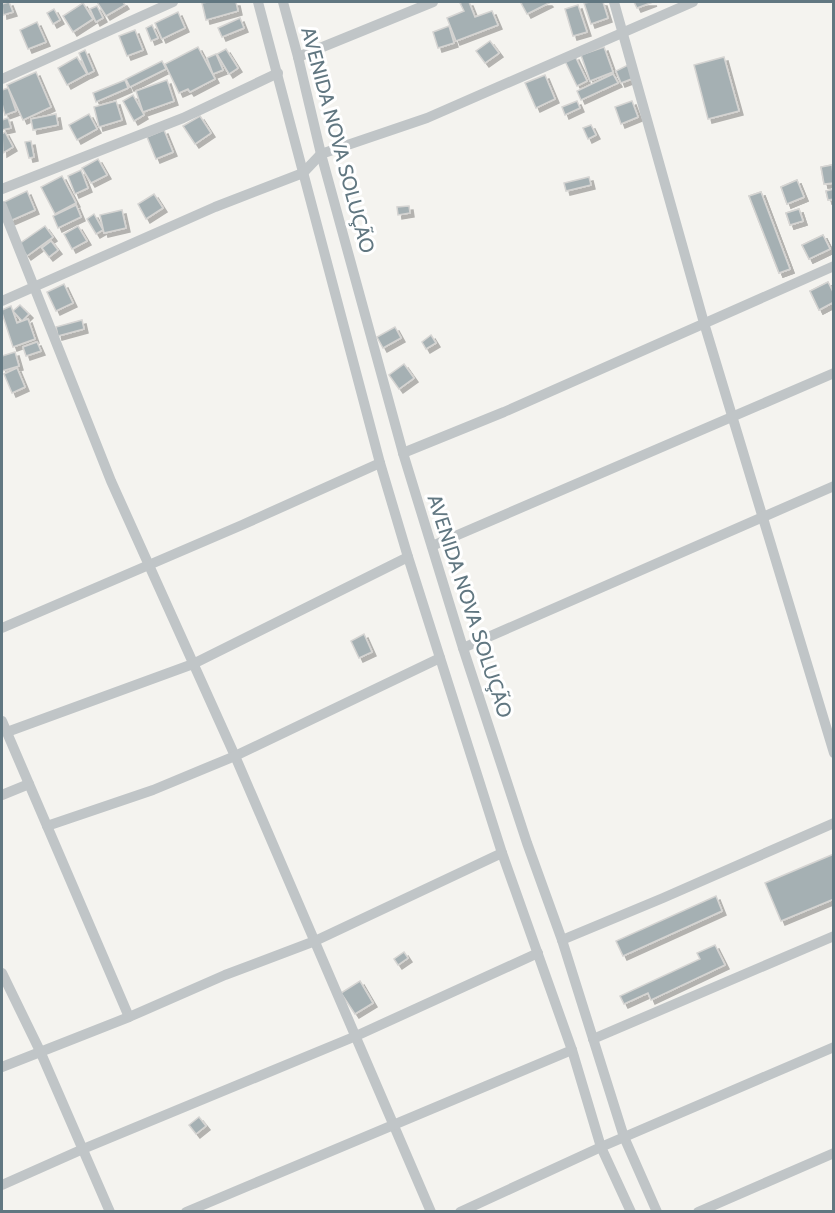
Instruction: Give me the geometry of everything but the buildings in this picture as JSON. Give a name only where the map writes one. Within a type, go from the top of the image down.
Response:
[{"type":"street","points":[[2,79],[173,2]]},
{"type":"street","name":"AVENIDA NOVA SOLUÇÃO","points":[[258,2],[380,463],[408,557],[502,853],[572,1050],[601,1146],[631,1212]]},
{"type":"street","name":"AVENIDA NOVA SOLUÇÃO","points":[[283,2],[321,154],[403,453],[463,648],[527,843],[562,940],[624,1137],[657,1212]]},
{"type":"street","points":[[298,57],[434,2]]},
{"type":"street","points":[[614,2],[704,323],[834,753]]},
{"type":"street","points":[[2,301],[214,207],[303,173],[321,154],[427,118],[693,2]]},
{"type":"street","points":[[2,189],[183,118],[278,73]]},
{"type":"street","points":[[2,206],[111,481],[235,756],[431,1212]]},
{"type":"street","points":[[403,453],[504,412],[834,266]]},
{"type":"street","points":[[432,546],[834,374]]},
{"type":"street","points":[[2,628],[380,463]]},
{"type":"street","points":[[463,648],[834,486]]},
{"type":"street","points":[[6,732],[193,664],[408,557]]},
{"type":"street","points":[[47,826],[153,790],[235,756],[440,658]]},
{"type":"street","points":[[2,721],[129,1017]]},
{"type":"street","points":[[2,795],[29,784]]},
{"type":"street","points":[[562,940],[834,823]]},
{"type":"street","points":[[2,1067],[129,1017],[218,978],[315,941],[502,853]]},
{"type":"street","points":[[593,1039],[834,936]]},
{"type":"street","points":[[2,1185],[356,1036],[538,953]]},
{"type":"street","points":[[2,973],[40,1051],[110,1212]]},
{"type":"street","points":[[460,1212],[601,1146],[834,1047]]},
{"type":"street","points":[[186,1212],[572,1050]]},
{"type":"street","points":[[698,1212],[834,1153]]}]
